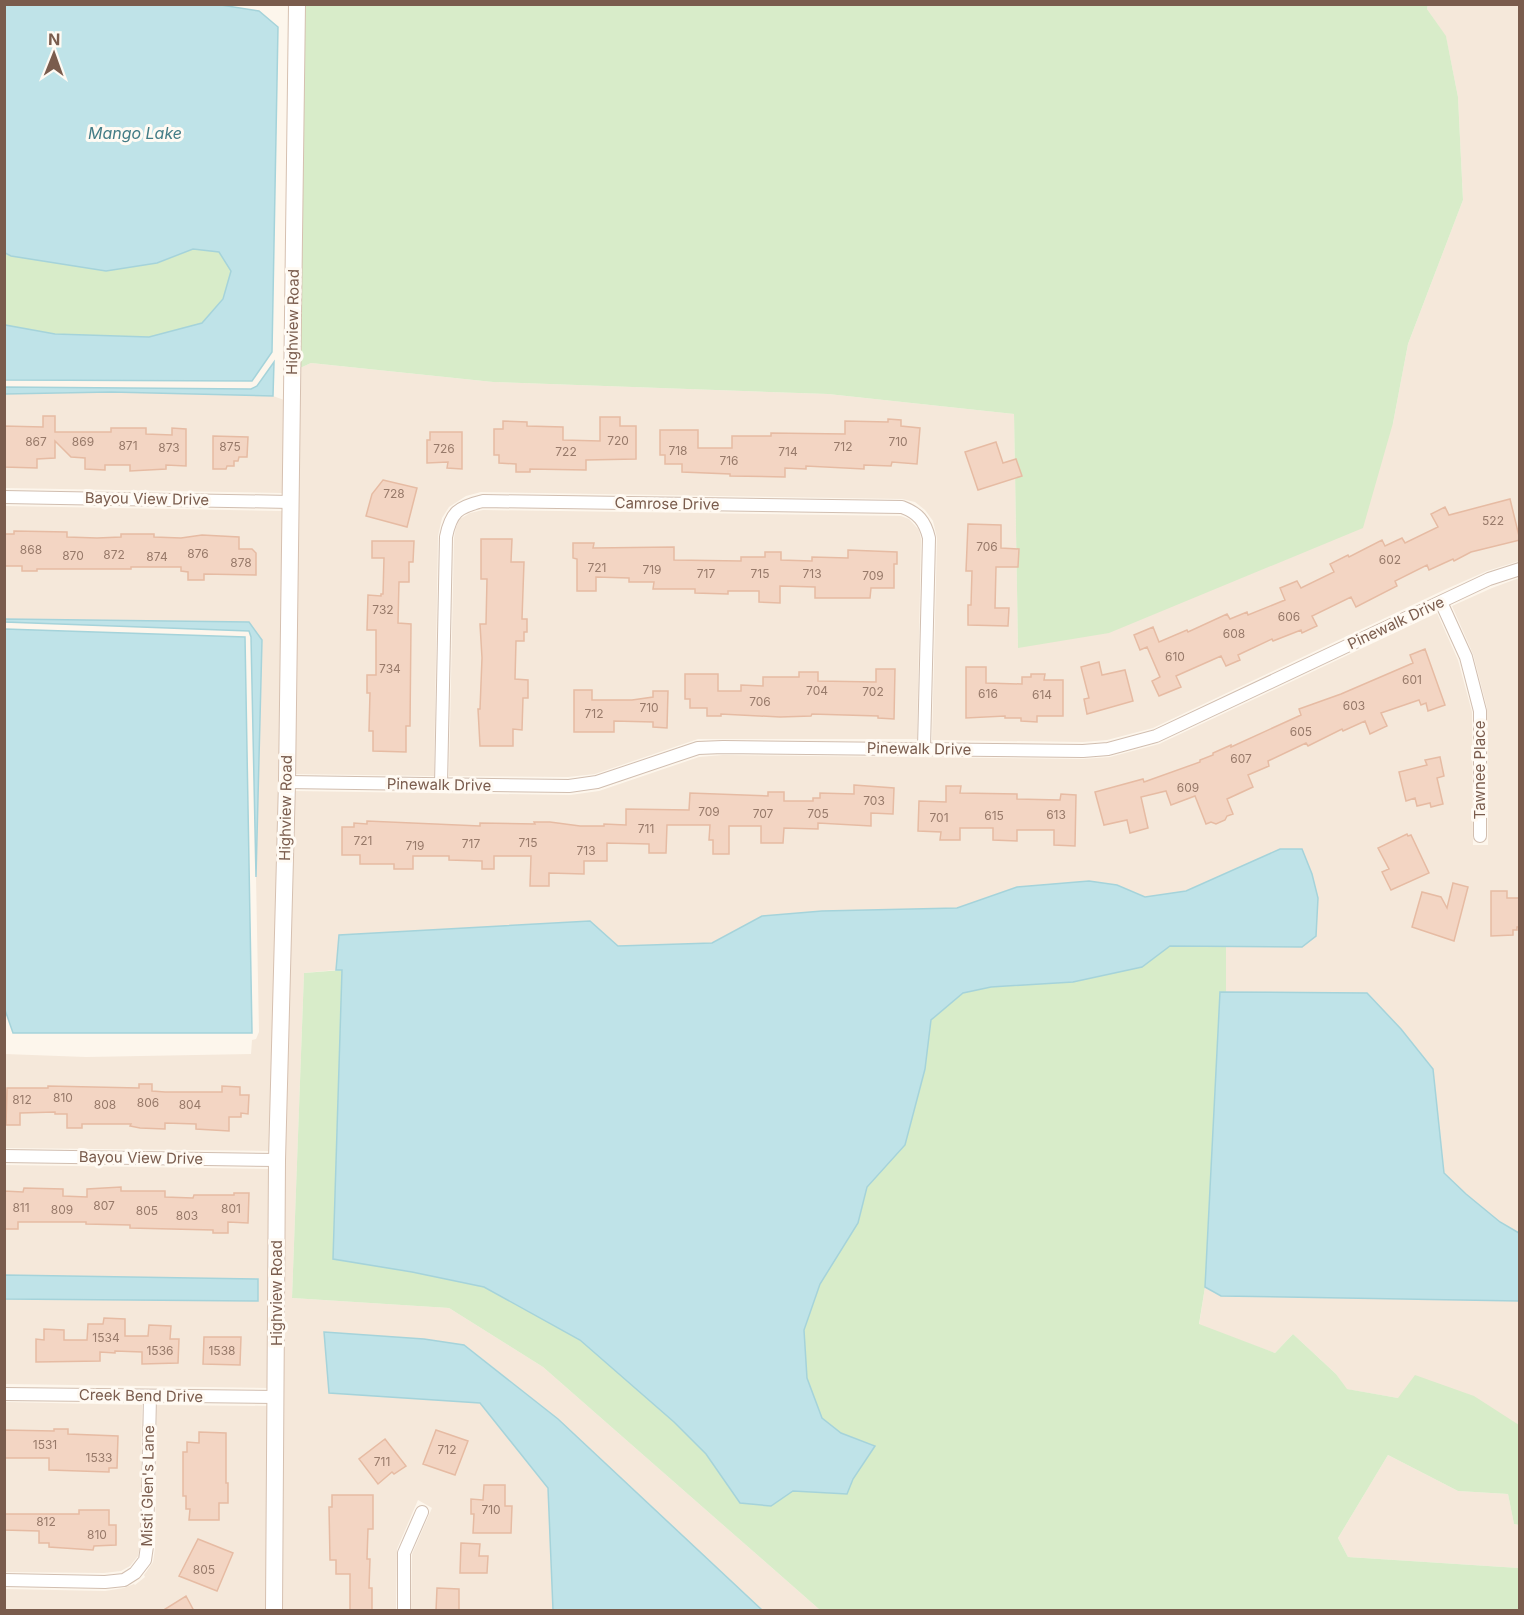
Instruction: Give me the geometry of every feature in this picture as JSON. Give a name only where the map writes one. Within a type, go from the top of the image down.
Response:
[{"type":"street","name":"Highview Road","points":[[274,1611],[277,1160],[286,782],[297,4]]},
{"type":"street","name":"Bayou View Drive","points":[[4,497],[290,502]]},
{"type":"street","name":"Camrose Drive","points":[[441,785],[448,523],[455,512],[467,505],[483,501],[902,507],[912,511],[926,526],[929,538],[924,748]]},
{"type":"street","name":"Pinewalk Drive","points":[[286,782],[568,786],[597,782],[698,748],[1083,751],[1108,749],[1156,736],[1490,579],[1520,569]]},
{"type":"street","name":"Tawnee Place","points":[[1441,602],[1466,657],[1480,711],[1480,836]]},
{"type":"street","name":"Bayou View Drive","points":[[4,1156],[277,1160]]},
{"type":"street","name":"Creek Bend Drive","points":[[4,1394],[277,1397]]},
{"type":"street","name":"Misti Glen's Lane","points":[[4,1580],[105,1582],[124,1580],[135,1573],[145,1560],[147,1546],[150,1396]]},
{"type":"street","points":[[404,1611],[404,1552],[422,1512]]},
{"type":"shaded area","points":[[1428,5],[1519,5],[1519,561],[1487,571],[1444,590],[1153,728],[1107,740],[1083,742],[932,740],[937,538],[933,521],[915,502],[902,499],[481,492],[466,496],[449,507],[442,518],[438,536],[434,776],[295,774],[300,368],[311,363],[493,382],[828,394],[1014,414],[1018,647],[1393,423],[1408,344],[1463,200],[1458,97],[1446,37],[1427,9]]},
{"type":"shaded area","points":[[111,392],[273,396],[284,400],[282,493],[5,488],[5,394]]},
{"type":"shaded area","points":[[5,506],[282,511],[279,782],[270,1151],[5,1148],[5,1054],[86,1057],[251,1054],[252,1040],[256,1039],[259,1032],[256,877],[262,640],[249,622],[5,619]]},
{"type":"shaded area","points":[[483,510],[901,516],[909,519],[919,530],[921,539],[917,739],[698,739],[595,774],[568,777],[449,776],[454,538],[460,519],[470,513]]},
{"type":"shaded area","points":[[1519,578],[1519,1233],[1500,1222],[1444,1173],[1433,1069],[1401,1029],[1367,993],[1226,992],[1226,946],[1301,947],[1208,882],[1186,891],[1145,897],[1117,885],[1017,887],[957,908],[822,911],[762,916],[712,943],[618,946],[589,921],[339,935],[336,970],[304,973],[292,1298],[449,1308],[543,1367],[820,1610],[762,1610],[558,1419],[465,1345],[330,1393],[480,1403],[548,1488],[553,1610],[411,1610],[412,1554],[432,1508],[418,1500],[397,1549],[396,1610],[282,1610],[285,1160],[294,791],[570,795],[599,791],[699,757],[723,755],[1083,759],[1110,757],[1159,744],[1437,613],[1458,660],[1472,712],[1473,845],[1488,845],[1487,708],[1473,654],[1452,606]]},
{"type":"shaded area","points":[[5,1165],[270,1169],[269,1388],[5,1384],[5,1299],[257,1301],[258,1280],[5,1275]]},
{"type":"shaded area","points":[[1205,1287],[1221,1296],[1519,1301],[1519,1425],[1346,1389],[1336,1374],[1293,1334],[1275,1353],[1199,1325]]},
{"type":"shaded area","points":[[5,1402],[142,1405],[140,1545],[138,1556],[130,1566],[121,1571],[104,1573],[5,1572]]},
{"type":"shaded area","points":[[157,1405],[269,1406],[266,1610],[5,1610],[5,1589],[105,1591],[135,1585],[145,1577],[144,1575],[153,1562],[155,1548]]},
{"type":"shaded area","points":[[1388,1455],[1458,1491],[1508,1494],[1514,1524],[1519,1525],[1519,1568],[1348,1557],[1338,1538]]},
{"type":"green space","points":[[1428,4],[1427,9],[1446,36],[1458,97],[1463,200],[1408,344],[1393,423],[1363,528],[1109,633],[1018,648],[1014,414],[828,394],[493,382],[311,363],[300,368],[305,5]]},
{"type":"green space","points":[[193,249],[219,252],[231,271],[223,299],[202,323],[149,337],[54,334],[5,325],[4,253],[106,271],[157,263]]},
{"type":"green space","points":[[1170,946],[1226,946],[1226,992],[1220,992],[1205,1287],[1199,1324],[1275,1353],[1293,1334],[1336,1374],[1347,1389],[1398,1398],[1415,1375],[1474,1396],[1519,1425],[1519,1525],[1514,1524],[1508,1494],[1458,1491],[1388,1455],[1338,1538],[1348,1557],[1519,1568],[1519,1610],[820,1610],[543,1367],[449,1308],[292,1298],[304,973],[342,970],[333,1259],[484,1287],[581,1340],[674,1422],[706,1454],[740,1503],[771,1506],[793,1491],[846,1494],[875,1446],[841,1433],[822,1418],[807,1378],[804,1330],[820,1284],[858,1223],[867,1187],[905,1145],[925,1069],[931,1020],[963,993],[991,987],[1073,982],[1141,967]]},
{"type":"water","name":"Mango Lake","points":[[5,4],[221,5],[259,11],[278,27],[272,352],[252,381],[5,380],[5,325],[55,334],[149,337],[202,323],[223,299],[231,271],[219,252],[193,249],[157,263],[106,271],[11,256],[5,253]]},
{"type":"water","points":[[274,362],[273,396],[111,392],[5,394],[5,387],[251,389],[257,386]]},
{"type":"water","points":[[5,619],[249,622],[262,640],[256,877],[251,637],[249,631],[5,622]]},
{"type":"water","points":[[5,629],[245,637],[252,1033],[13,1033],[4,1007]]},
{"type":"water","points":[[1280,849],[1302,849],[1318,898],[1316,936],[1302,947],[1170,946],[1142,967],[1073,982],[991,987],[963,993],[931,1020],[925,1069],[905,1145],[867,1187],[858,1223],[820,1284],[804,1330],[807,1378],[822,1418],[841,1433],[875,1446],[853,1479],[847,1494],[793,1491],[771,1506],[740,1503],[706,1454],[674,1422],[580,1340],[484,1287],[333,1259],[342,970],[336,970],[339,935],[590,921],[618,946],[712,943],[762,916],[822,911],[957,908],[1017,887],[1089,881],[1117,885],[1145,897],[1186,891]]},
{"type":"water","points":[[1220,992],[1367,993],[1401,1029],[1433,1069],[1444,1173],[1500,1222],[1519,1233],[1519,1301],[1221,1296],[1205,1287]]},
{"type":"water","points":[[5,1275],[258,1279],[258,1301],[5,1299]]},
{"type":"water","points":[[324,1332],[424,1339],[464,1345],[558,1419],[762,1610],[553,1610],[548,1488],[480,1403],[329,1393]]},
{"type":"building","points":[[43,416],[55,416],[55,432],[111,432],[111,428],[146,428],[146,434],[172,435],[172,428],[186,429],[186,466],[166,465],[166,469],[130,471],[130,465],[105,465],[105,470],[85,469],[85,458],[71,457],[55,441],[55,458],[37,459],[37,468],[4,467],[4,426],[43,427]]},
{"type":"building","points":[[600,417],[620,417],[620,426],[636,426],[636,459],[586,460],[586,470],[530,469],[530,472],[516,472],[516,464],[499,463],[499,455],[494,455],[494,429],[503,429],[503,421],[527,422],[527,426],[563,427],[563,440],[600,441]]},
{"type":"building","points":[[888,419],[901,420],[901,426],[920,428],[917,464],[892,462],[891,466],[864,465],[864,469],[806,466],[806,469],[785,468],[785,477],[730,476],[730,474],[682,472],[682,464],[665,464],[665,455],[660,455],[660,430],[698,430],[698,448],[732,448],[732,436],[771,436],[771,433],[845,434],[845,421],[888,422]]},
{"type":"building","points":[[430,432],[462,432],[462,469],[447,468],[448,462],[427,463],[427,440],[430,440]]},
{"type":"building","points":[[213,436],[248,437],[247,457],[239,457],[238,461],[234,461],[234,466],[227,466],[226,469],[213,469]]},
{"type":"building","points":[[996,442],[1003,463],[1016,459],[1022,476],[978,490],[965,452]]},
{"type":"building","points":[[383,480],[417,488],[407,527],[366,516],[372,494]]},
{"type":"building","points":[[1510,499],[1520,540],[1471,552],[1429,570],[1427,565],[1395,581],[1397,586],[1356,607],[1351,597],[1312,616],[1317,626],[1302,633],[1301,630],[1273,641],[1272,639],[1238,655],[1240,660],[1226,666],[1221,656],[1176,676],[1181,687],[1159,696],[1152,681],[1160,677],[1147,647],[1140,650],[1134,635],[1153,627],[1159,642],[1227,614],[1230,619],[1247,612],[1248,615],[1285,600],[1280,588],[1297,581],[1301,588],[1334,572],[1330,564],[1348,555],[1349,557],[1382,540],[1385,546],[1402,538],[1405,543],[1438,527],[1431,514],[1445,507],[1449,515]]},
{"type":"building","points":[[968,524],[1001,525],[1001,548],[1019,549],[1018,567],[996,567],[995,608],[1009,608],[1008,626],[968,625],[972,571],[966,571]]},
{"type":"building","points":[[14,531],[67,532],[67,537],[97,538],[121,537],[121,534],[154,534],[154,537],[181,538],[202,535],[239,537],[239,549],[252,549],[256,553],[256,575],[204,574],[204,580],[188,580],[188,572],[181,571],[181,567],[22,571],[22,566],[4,566],[4,534],[14,534]]},
{"type":"building","points":[[481,539],[512,539],[511,562],[524,562],[522,619],[527,619],[527,632],[524,632],[524,641],[516,641],[515,679],[528,680],[528,698],[523,698],[522,730],[513,729],[513,746],[480,746],[478,709],[480,709],[482,658],[480,624],[486,624],[487,579],[481,579]]},
{"type":"building","points":[[372,541],[414,541],[413,562],[409,562],[409,582],[399,582],[398,623],[411,624],[410,726],[406,726],[406,752],[373,751],[373,731],[369,731],[370,693],[367,693],[367,675],[376,675],[376,630],[367,630],[368,595],[381,596],[383,594],[384,558],[372,558]]},
{"type":"building","points":[[573,543],[594,543],[593,548],[674,547],[674,560],[741,561],[741,557],[765,557],[765,552],[781,552],[781,560],[812,561],[812,557],[848,558],[848,550],[897,552],[897,564],[894,564],[894,588],[871,588],[870,598],[815,598],[815,587],[780,586],[780,603],[759,602],[759,591],[728,591],[728,594],[695,593],[695,589],[653,589],[654,582],[629,582],[629,578],[596,577],[596,591],[577,591],[577,559],[573,558]]},
{"type":"building","points":[[1425,649],[1445,705],[1428,711],[1426,703],[1421,705],[1419,700],[1381,713],[1387,726],[1370,734],[1365,721],[1343,731],[1342,729],[1308,746],[1306,743],[1268,761],[1269,766],[1248,775],[1253,787],[1227,799],[1233,814],[1216,824],[1211,822],[1206,824],[1195,796],[1171,805],[1166,791],[1141,797],[1148,828],[1130,833],[1127,820],[1104,825],[1095,792],[1143,779],[1144,782],[1200,762],[1213,753],[1301,715],[1299,709],[1341,694],[1413,663],[1410,655]]},
{"type":"building","points":[[1099,662],[1102,675],[1125,670],[1133,701],[1087,714],[1084,699],[1089,698],[1081,667]]},
{"type":"building","points":[[966,667],[986,667],[986,683],[1022,684],[1022,677],[1031,677],[1031,674],[1045,674],[1044,680],[1063,680],[1063,716],[1037,716],[1037,722],[1021,721],[1021,718],[1005,718],[1005,716],[966,718]]},
{"type":"building","points":[[876,669],[895,669],[894,719],[878,718],[878,716],[812,714],[811,716],[780,717],[721,714],[721,716],[707,716],[707,708],[690,708],[690,699],[685,699],[685,674],[718,674],[718,691],[741,691],[741,685],[763,686],[763,677],[799,677],[799,672],[818,672],[818,681],[876,682]]},
{"type":"building","points":[[574,690],[592,690],[592,700],[632,700],[653,697],[653,691],[668,691],[667,728],[653,727],[653,722],[614,721],[614,732],[574,732]]},
{"type":"building","points":[[1440,757],[1444,776],[1437,778],[1443,804],[1431,807],[1430,803],[1417,806],[1415,798],[1406,801],[1399,772],[1427,765],[1425,760]]},
{"type":"building","points":[[854,785],[894,788],[893,814],[871,813],[871,826],[818,823],[818,829],[784,828],[783,843],[761,843],[761,826],[729,826],[729,854],[713,854],[713,840],[709,840],[710,825],[667,825],[666,853],[649,853],[649,844],[607,843],[607,861],[584,861],[584,874],[549,873],[549,886],[530,886],[531,856],[494,856],[494,869],[482,869],[482,861],[449,860],[449,856],[413,856],[413,869],[394,869],[394,864],[360,864],[360,855],[342,855],[342,827],[354,827],[354,823],[367,824],[367,821],[480,826],[480,823],[535,824],[534,822],[580,826],[626,825],[626,809],[689,810],[690,793],[768,796],[768,792],[784,792],[784,801],[813,801],[813,798],[820,798],[820,793],[854,794]]},
{"type":"building","points":[[946,786],[961,786],[960,793],[1017,794],[1017,799],[1060,800],[1061,794],[1076,795],[1075,846],[1054,845],[1054,830],[1017,830],[1017,841],[993,840],[993,828],[960,828],[960,840],[940,840],[941,832],[918,831],[919,801],[946,802]]},
{"type":"building","points":[[1407,834],[1411,835],[1429,873],[1391,890],[1382,872],[1389,869],[1378,848]]},
{"type":"building","points":[[1453,883],[1468,887],[1454,941],[1412,927],[1422,892],[1441,897],[1447,908]]},
{"type":"building","points":[[1491,891],[1507,891],[1507,898],[1520,898],[1520,927],[1513,930],[1513,935],[1491,936]]},
{"type":"building","points":[[139,1084],[152,1084],[152,1091],[165,1092],[222,1092],[222,1086],[240,1087],[240,1095],[249,1095],[248,1114],[241,1113],[241,1117],[229,1117],[229,1131],[196,1129],[196,1124],[165,1123],[165,1129],[140,1128],[130,1126],[131,1124],[82,1124],[82,1128],[67,1128],[67,1114],[55,1114],[55,1112],[20,1113],[20,1125],[6,1125],[7,1088],[48,1088],[48,1086],[139,1088]]},
{"type":"building","points":[[121,1187],[121,1191],[165,1191],[165,1197],[193,1198],[194,1195],[249,1193],[248,1223],[228,1222],[228,1233],[213,1233],[213,1230],[130,1228],[130,1225],[86,1224],[86,1222],[18,1222],[18,1229],[4,1229],[4,1191],[23,1192],[24,1188],[63,1189],[63,1196],[87,1197],[87,1189]]},
{"type":"building","points":[[104,1318],[125,1319],[125,1336],[148,1336],[149,1325],[171,1326],[170,1339],[179,1339],[178,1363],[142,1364],[142,1352],[115,1351],[115,1353],[100,1352],[100,1361],[36,1362],[36,1339],[44,1340],[44,1329],[64,1330],[64,1340],[87,1340],[88,1324],[103,1324]]},
{"type":"building","points":[[204,1337],[241,1337],[240,1365],[203,1364]]},
{"type":"building","points":[[54,1429],[68,1429],[68,1434],[118,1436],[117,1468],[109,1468],[109,1472],[49,1470],[49,1458],[4,1458],[4,1430],[54,1431]]},
{"type":"building","points":[[436,1430],[468,1441],[455,1475],[423,1464]]},
{"type":"building","points":[[199,1432],[226,1433],[228,1503],[219,1503],[219,1520],[189,1520],[190,1509],[186,1509],[186,1496],[183,1496],[183,1452],[187,1452],[187,1442],[199,1443]]},
{"type":"building","points":[[385,1439],[406,1466],[394,1474],[392,1472],[378,1484],[359,1459]]},
{"type":"building","points":[[484,1485],[505,1485],[505,1506],[512,1506],[511,1533],[473,1533],[474,1514],[471,1514],[471,1499],[483,1500]]},
{"type":"building","points":[[332,1495],[373,1495],[373,1529],[368,1529],[367,1559],[370,1559],[369,1588],[372,1588],[372,1611],[350,1611],[350,1574],[336,1574],[336,1560],[330,1560],[329,1507],[332,1507]]},
{"type":"building","points":[[79,1510],[109,1510],[109,1525],[116,1525],[116,1545],[94,1546],[93,1550],[49,1547],[49,1543],[39,1543],[39,1531],[4,1530],[4,1514],[79,1514]]},
{"type":"building","points":[[198,1539],[233,1553],[217,1591],[179,1576]]},
{"type":"building","points":[[461,1543],[480,1544],[479,1556],[488,1556],[487,1573],[460,1573]]},
{"type":"building","points":[[437,1588],[459,1589],[459,1611],[436,1611]]},
{"type":"building","points":[[186,1596],[194,1611],[162,1611]]}]
